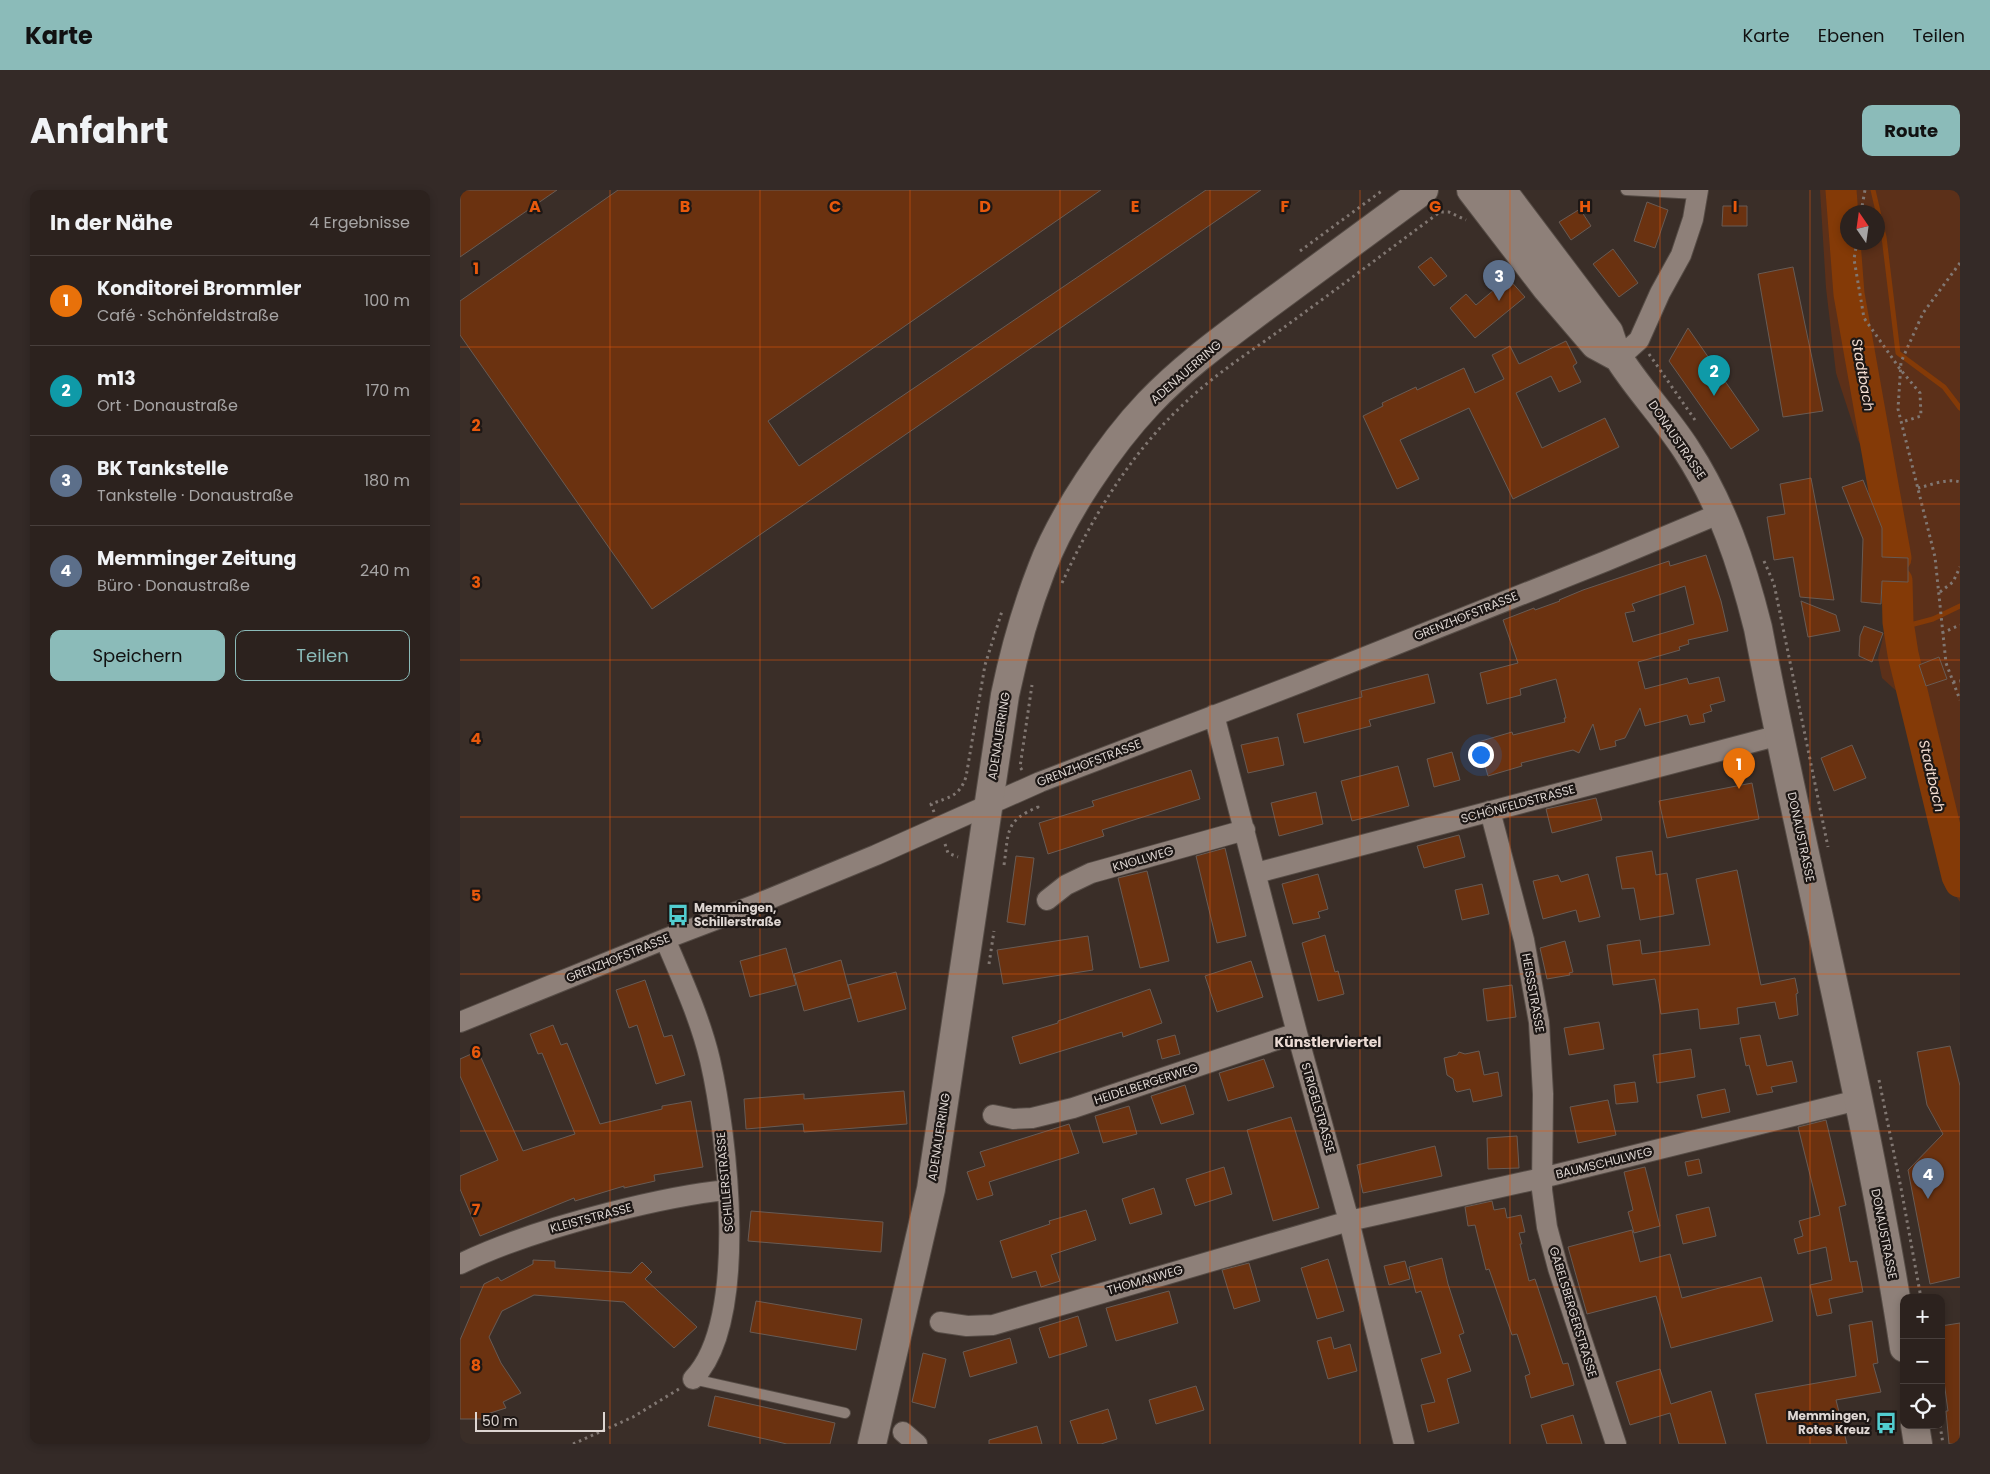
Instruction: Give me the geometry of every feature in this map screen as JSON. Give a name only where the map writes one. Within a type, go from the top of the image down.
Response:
[{"type":"street","name":"ADENAUERRING","points":[[872,1444],[931,1189],[1005,695],[1014,649],[1042,566],[1090,478],[1148,403],[1192,363],[1424,190]]},
{"type":"street","name":"DONAUSTRASSE","points":[[1471,190],[1547,289],[1595,345],[1619,358]]},
{"type":"street","name":"DONAUSTRASSE","points":[[1502,190],[1609,332],[1619,358],[1684,447],[1702,475],[1721,513],[1743,572],[1758,628],[1858,1100],[1903,1339]]},
{"type":"street","points":[[1619,358],[1639,340],[1660,293],[1681,255],[1692,219],[1697,192]]},
{"type":"street","name":"GRENZHOFSTRASSE","points":[[460,1022],[826,876],[1048,779],[1606,561],[1721,513]]},
{"type":"street","name":"STRIGELSTRASSE","points":[[1214,715],[1297,1034],[1349,1221],[1404,1444]]},
{"type":"street","name":"SCHÖNFELDSTRASSE","points":[[1256,872],[1780,735]]},
{"type":"street","name":"HEISSSTRASSE","points":[[1490,811],[1524,940],[1539,1022],[1543,1094],[1542,1178]]},
{"type":"street","name":"KNOLLWEG","points":[[1047,900],[1066,885],[1091,874],[1244,830]]},
{"type":"street","name":"SCHILLERSTRASSE","points":[[665,939],[696,1014],[710,1061],[730,1227],[726,1289],[720,1324],[714,1346],[701,1370],[693,1378]]},
{"type":"street","name":"HEIDELBERGERWEG","points":[[993,1116],[1013,1119],[1032,1118],[1072,1108],[1297,1034]]},
{"type":"street","name":"BAUMSCHULWEG","points":[[1349,1221],[1542,1178],[1858,1100]]},
{"type":"street","name":"GABELSBERGERSTRASSE","points":[[1542,1178],[1544,1210],[1558,1268],[1616,1444]]},
{"type":"street","name":"KLEISTSTRASSE","points":[[460,1264],[505,1244],[576,1221],[692,1193],[727,1190]]},
{"type":"street","name":"THOMANWEG","points":[[940,1322],[967,1326],[993,1325],[1349,1221]]},
{"type":"street","points":[[1916,1429],[1918,1444]]},
{"type":"lane","points":[[1626,190],[1697,192]]},
{"type":"lane","points":[[693,1378],[845,1413]]},
{"type":"path","points":[[1863,205],[1865,190]]},
{"type":"path","points":[[1059,591],[1078,547],[1116,483],[1138,454],[1187,400],[1440,212],[1448,212],[1466,220]]},
{"type":"path","points":[[1856,250],[1854,259],[1864,318],[1900,369],[1920,393],[1921,416],[1902,422]]},
{"type":"path","points":[[1960,263],[1923,313],[1901,362],[1898,408],[1935,557],[1946,663],[1960,700]]},
{"type":"path","points":[[1918,488],[1942,482],[1960,482]]},
{"type":"path","points":[[1940,593],[1953,582],[1960,567]]},
{"type":"path","points":[[1942,633],[1960,625]]},
{"type":"path","points":[[1020,766],[1032,681]]},
{"type":"path","points":[[1953,682],[1960,681]]},
{"type":"path","points":[[573,1444],[633,1417],[670,1396],[693,1378]]},
{"type":"path","points":[[1941,1429],[1943,1444]]},
{"type":"shaded area","points":[[1820,190],[1960,190],[1960,902],[1951,889],[1937,848],[1913,706],[1882,678],[1878,658],[1886,625],[1889,549],[1882,507],[1871,465],[1858,440],[1836,373],[1826,288]]},
{"type":"building","points":[[460,190],[557,190],[460,257]]},
{"type":"building","points":[[618,190],[1101,190],[768,421],[799,466],[1206,190],[1261,190],[652,609],[460,335],[460,301]]},
{"type":"building","points":[[1647,202],[1668,210],[1655,248],[1634,241]]},
{"type":"building","points":[[1723,206],[1747,206],[1747,226],[1722,226]]},
{"type":"building","points":[[1580,209],[1591,226],[1571,240],[1559,222]]},
{"type":"building","points":[[1613,249],[1638,283],[1619,297],[1593,264]]},
{"type":"building","points":[[1431,257],[1447,276],[1434,286],[1418,267]]},
{"type":"building","points":[[1793,267],[1823,411],[1783,417],[1758,274]]},
{"type":"building","points":[[1508,278],[1525,297],[1475,338],[1450,308],[1466,294],[1476,305]]},
{"type":"building","points":[[1688,328],[1759,430],[1731,449],[1669,361]]},
{"type":"building","points":[[1566,341],[1577,363],[1573,366],[1581,382],[1559,392],[1551,376],[1516,393],[1542,448],[1605,418],[1619,447],[1513,499],[1469,408],[1400,440],[1419,479],[1397,489],[1363,416],[1383,406],[1382,403],[1416,387],[1417,390],[1464,368],[1475,393],[1504,379],[1492,355],[1510,346],[1519,364]]},
{"type":"building","points":[[1811,478],[1834,600],[1800,597],[1793,557],[1774,560],[1767,517],[1785,514],[1780,484]]},
{"type":"building","points":[[1863,480],[1882,528],[1882,557],[1908,558],[1908,582],[1882,581],[1881,604],[1861,602],[1863,539],[1842,487]]},
{"type":"building","points":[[1706,555],[1721,601],[1728,631],[1688,640],[1689,644],[1679,647],[1680,650],[1638,662],[1645,689],[1687,678],[1689,684],[1719,677],[1725,701],[1710,705],[1712,711],[1703,714],[1705,722],[1690,725],[1687,715],[1645,726],[1640,708],[1625,738],[1615,741],[1616,746],[1600,750],[1593,724],[1579,753],[1573,750],[1521,763],[1522,766],[1488,776],[1478,742],[1512,732],[1513,735],[1565,722],[1564,718],[1566,718],[1556,679],[1520,689],[1521,695],[1487,704],[1480,673],[1518,663],[1503,620],[1669,561],[1670,566]],"holes":[[[1685,586],[1694,624],[1633,642],[1625,613],[1635,611],[1632,604]]]},
{"type":"building","points":[[1801,601],[1836,615],[1840,631],[1808,637]]},
{"type":"building","points":[[1864,626],[1883,633],[1872,662],[1859,656],[1860,636]]},
{"type":"building","points":[[1939,657],[1947,679],[1926,686],[1919,665]]},
{"type":"building","points":[[1428,674],[1435,703],[1369,720],[1371,726],[1304,743],[1297,714],[1362,697],[1361,691]]},
{"type":"building","points":[[1278,737],[1284,765],[1248,773],[1241,745]]},
{"type":"building","points":[[1852,745],[1866,778],[1834,791],[1821,758]]},
{"type":"building","points":[[1452,752],[1460,780],[1434,787],[1427,759]]},
{"type":"building","points":[[1398,766],[1409,806],[1352,821],[1341,781]]},
{"type":"building","points":[[1191,770],[1200,799],[1102,830],[1104,836],[1048,854],[1039,823],[1094,806],[1092,801]]},
{"type":"building","points":[[1752,783],[1759,819],[1667,838],[1659,801]]},
{"type":"building","points":[[1316,792],[1323,824],[1279,836],[1271,803]]},
{"type":"building","points":[[1596,798],[1602,820],[1552,833],[1546,809]]},
{"type":"building","points":[[1459,835],[1465,857],[1424,868],[1417,846]]},
{"type":"building","points":[[1225,848],[1246,936],[1217,943],[1196,856]]},
{"type":"building","points":[[1652,851],[1656,875],[1667,873],[1674,914],[1640,920],[1634,888],[1622,889],[1616,857]]},
{"type":"building","points":[[1016,856],[1034,858],[1025,925],[1007,922]]},
{"type":"building","points":[[1737,870],[1761,985],[1795,978],[1798,993],[1796,994],[1798,1015],[1779,1019],[1775,1002],[1737,1008],[1739,1024],[1700,1029],[1698,1009],[1661,1014],[1655,979],[1613,985],[1607,945],[1640,940],[1642,954],[1710,945],[1696,879]]},
{"type":"building","points":[[1147,871],[1169,961],[1140,968],[1118,878]]},
{"type":"building","points":[[1318,874],[1328,909],[1318,912],[1320,918],[1293,924],[1282,884]]},
{"type":"building","points":[[1588,874],[1600,917],[1579,922],[1576,910],[1543,919],[1533,881],[1558,875],[1561,882]]},
{"type":"building","points":[[1482,884],[1489,914],[1462,920],[1455,890]]},
{"type":"building","points":[[1325,935],[1335,972],[1338,971],[1344,994],[1318,1001],[1302,943]]},
{"type":"building","points":[[1088,936],[1093,970],[1003,984],[997,950]]},
{"type":"building","points":[[1565,941],[1573,972],[1569,973],[1570,975],[1547,979],[1540,948]]},
{"type":"building","points":[[786,948],[796,985],[750,997],[740,961]]},
{"type":"building","points":[[841,960],[851,998],[804,1011],[794,974]]},
{"type":"building","points":[[1251,961],[1263,997],[1217,1012],[1205,976]]},
{"type":"building","points":[[896,972],[906,1009],[858,1022],[848,985]]},
{"type":"building","points":[[645,980],[664,1037],[672,1035],[685,1075],[656,1084],[637,1025],[629,1028],[616,990]]},
{"type":"building","points":[[1512,985],[1516,1017],[1487,1021],[1483,989]]},
{"type":"building","points":[[1150,989],[1162,1023],[1123,1037],[1122,1032],[1020,1064],[1012,1037],[1058,1023],[1058,1021]]},
{"type":"building","points":[[1599,1022],[1604,1049],[1569,1055],[1564,1028]]},
{"type":"building","points":[[553,1025],[561,1045],[567,1043],[600,1124],[662,1109],[662,1106],[691,1101],[703,1167],[654,1175],[655,1181],[624,1188],[624,1186],[575,1201],[574,1198],[480,1236],[460,1189],[460,1176],[498,1160],[460,1076],[460,1059],[478,1051],[523,1151],[575,1134],[542,1053],[538,1054],[530,1034]]},
{"type":"building","points":[[1175,1035],[1180,1054],[1162,1059],[1157,1040]]},
{"type":"building","points":[[1760,1035],[1767,1066],[1792,1061],[1797,1082],[1771,1087],[1773,1092],[1757,1095],[1749,1065],[1746,1066],[1740,1038]]},
{"type":"building","points":[[1950,1046],[1960,1086],[1960,1277],[1930,1284],[1908,1170],[1943,1134],[1927,1105],[1917,1052]]},
{"type":"building","points":[[1691,1049],[1695,1077],[1657,1083],[1653,1055]]},
{"type":"building","points":[[1479,1051],[1484,1075],[1498,1072],[1502,1096],[1473,1102],[1470,1089],[1457,1092],[1455,1090],[1453,1079],[1447,1075],[1444,1058],[1457,1055],[1459,1052],[1465,1054]]},
{"type":"building","points":[[1264,1059],[1274,1087],[1228,1101],[1219,1073]]},
{"type":"building","points":[[1635,1082],[1638,1102],[1616,1104],[1614,1085]]},
{"type":"building","points":[[1185,1085],[1194,1114],[1161,1124],[1151,1096]]},
{"type":"building","points":[[1725,1089],[1730,1112],[1702,1118],[1697,1095]]},
{"type":"building","points":[[904,1091],[907,1124],[804,1132],[803,1124],[746,1129],[744,1099],[804,1094],[804,1099]]},
{"type":"building","points":[[1608,1100],[1616,1135],[1578,1143],[1570,1107]]},
{"type":"building","points":[[1129,1106],[1137,1134],[1103,1143],[1095,1116]]},
{"type":"building","points":[[1291,1117],[1319,1208],[1273,1221],[1247,1130]]},
{"type":"building","points":[[1826,1120],[1846,1205],[1839,1207],[1850,1262],[1857,1261],[1863,1292],[1829,1299],[1832,1313],[1817,1316],[1810,1285],[1832,1280],[1826,1247],[1798,1254],[1794,1239],[1803,1236],[1799,1221],[1820,1215],[1798,1127]]},
{"type":"building","points":[[1069,1124],[1079,1153],[989,1182],[993,1195],[977,1200],[967,1172],[985,1166],[980,1152]]},
{"type":"building","points":[[1517,1136],[1519,1168],[1488,1169],[1487,1138]]},
{"type":"building","points":[[1435,1146],[1442,1176],[1363,1193],[1357,1165]]},
{"type":"building","points":[[1699,1159],[1702,1173],[1688,1176],[1685,1162]]},
{"type":"building","points":[[1224,1167],[1232,1194],[1195,1206],[1186,1179]]},
{"type":"building","points":[[1645,1167],[1660,1226],[1634,1233],[1628,1212],[1633,1210],[1624,1172]]},
{"type":"building","points":[[1154,1188],[1162,1214],[1130,1224],[1122,1199]]},
{"type":"building","points":[[1492,1201],[1494,1210],[1505,1208],[1507,1218],[1521,1215],[1525,1232],[1519,1233],[1522,1244],[1520,1244],[1529,1281],[1535,1279],[1563,1364],[1568,1363],[1574,1385],[1531,1398],[1525,1376],[1530,1374],[1517,1334],[1512,1335],[1489,1269],[1486,1270],[1475,1225],[1468,1226],[1465,1207]]},
{"type":"building","points":[[1709,1207],[1716,1236],[1683,1244],[1676,1215]]},
{"type":"building","points":[[1086,1210],[1096,1240],[1051,1255],[1060,1281],[1041,1287],[1036,1271],[1012,1278],[1000,1241],[1050,1224],[1049,1221]]},
{"type":"building","points":[[751,1211],[883,1222],[881,1252],[748,1241]]},
{"type":"building","points":[[1632,1230],[1640,1262],[1670,1254],[1682,1298],[1761,1277],[1773,1321],[1671,1348],[1656,1296],[1587,1314],[1568,1247]]},
{"type":"building","points":[[1442,1258],[1448,1284],[1464,1333],[1459,1335],[1471,1371],[1447,1379],[1459,1423],[1428,1432],[1421,1405],[1435,1402],[1421,1359],[1441,1353],[1421,1291],[1416,1293],[1409,1267]]},
{"type":"building","points":[[1328,1259],[1344,1311],[1317,1319],[1301,1268]]},
{"type":"building","points":[[533,1260],[555,1261],[555,1268],[631,1273],[642,1262],[652,1272],[645,1279],[697,1327],[674,1348],[624,1302],[534,1295],[502,1311],[489,1337],[501,1363],[521,1393],[503,1402],[506,1408],[487,1414],[488,1419],[460,1419],[460,1340],[484,1284],[498,1277],[501,1281],[533,1264]]},
{"type":"building","points":[[1405,1261],[1410,1279],[1389,1285],[1384,1266]]},
{"type":"building","points":[[1249,1263],[1260,1301],[1234,1309],[1222,1270]]},
{"type":"building","points":[[1169,1291],[1178,1323],[1116,1341],[1106,1308]]},
{"type":"building","points":[[756,1301],[862,1319],[856,1350],[750,1332]]},
{"type":"building","points":[[1078,1316],[1087,1346],[1049,1358],[1039,1328]]},
{"type":"building","points":[[1872,1321],[1878,1363],[1873,1364],[1881,1392],[1836,1400],[1847,1444],[1767,1444],[1755,1394],[1856,1376],[1849,1325]]},
{"type":"building","points":[[1960,1323],[1960,1444],[1949,1444],[1945,1389],[1945,1325]]},
{"type":"building","points":[[1331,1337],[1334,1349],[1350,1344],[1357,1371],[1328,1379],[1317,1341]]},
{"type":"building","points":[[1010,1338],[1017,1363],[970,1377],[963,1352]]},
{"type":"building","points":[[923,1353],[946,1359],[935,1408],[912,1402]]},
{"type":"building","points":[[1660,1369],[1671,1404],[1711,1391],[1726,1444],[1679,1444],[1670,1413],[1630,1425],[1616,1382]]},
{"type":"building","points":[[1196,1386],[1204,1410],[1156,1424],[1149,1400]]},
{"type":"building","points":[[715,1396],[835,1423],[830,1444],[787,1444],[708,1426]]},
{"type":"building","points":[[1108,1409],[1117,1439],[1101,1444],[1078,1444],[1070,1421]]},
{"type":"building","points":[[1573,1415],[1582,1444],[1547,1444],[1541,1425]]},
{"type":"building","points":[[1037,1426],[1042,1444],[989,1444],[989,1440]]},
{"type":"waterway","name":"Stadtbach","points":[[1841,190],[1849,294],[1896,558]]},
{"type":"waterway","points":[[1873,190],[1884,237],[1898,353],[1944,387],[1960,408]]},
{"type":"waterway","name":"Stadtbach","points":[[1897,581],[1898,622],[1903,654],[1960,882]]},
{"type":"waterway","points":[[1899,628],[1933,619],[1960,606]]},
{"type":"place","name":"BK Tankstelle","points":[[1499,301]]},
{"type":"place","name":"m13","points":[[1714,396]]},
{"type":"place","name":"Konditorei Brommler","points":[[1739,789]]},
{"type":"place","name":"Memmingen, Schillerstraße","points":[[678,915]]},
{"type":"place","name":"Memminger Zeitung","points":[[1928,1199]]},
{"type":"place","name":"Memmingen, Rotes Kreuz","points":[[1886,1423]]},
{"type":"district","name":"Künstlerviertel","points":[[1328,1042]]}]
